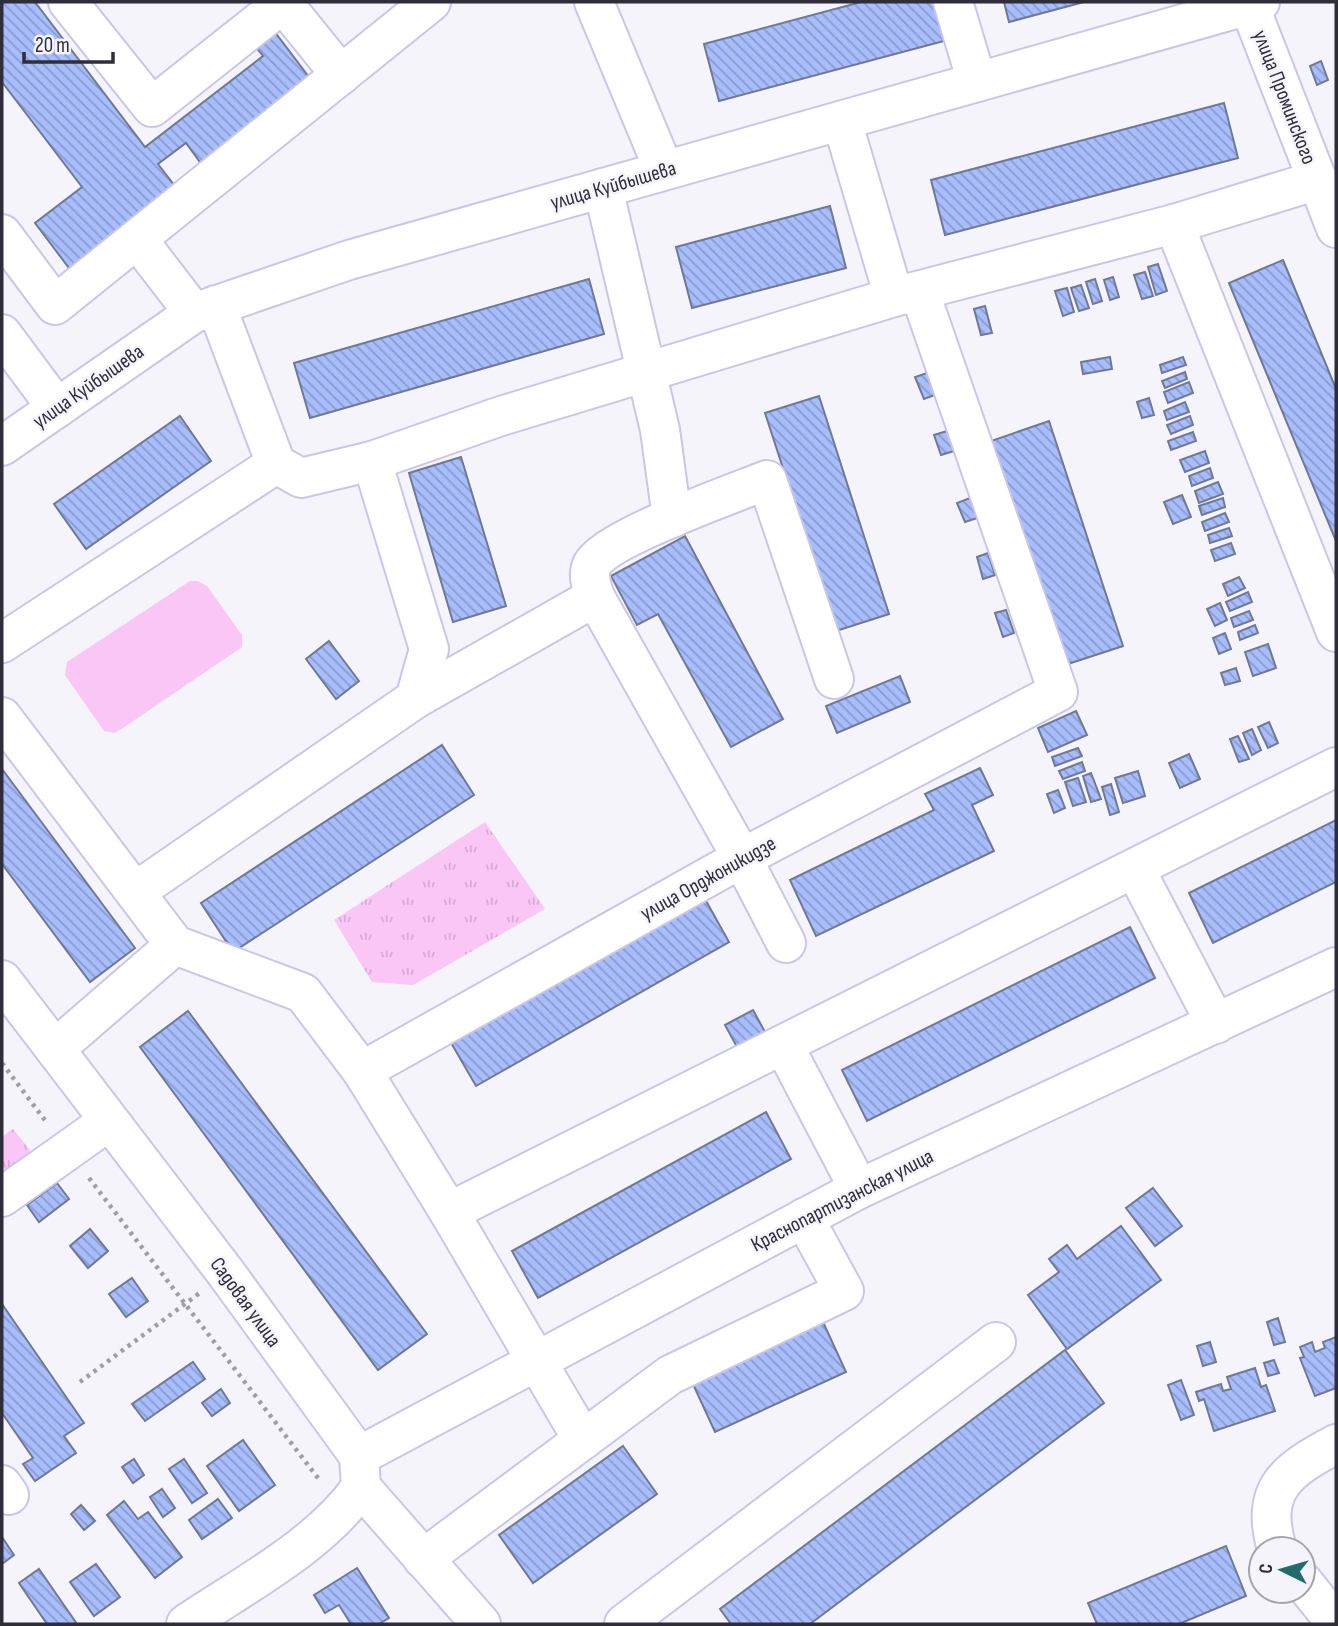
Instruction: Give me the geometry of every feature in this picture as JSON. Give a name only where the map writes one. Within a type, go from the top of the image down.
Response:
[{"type":"street","points":[[68,2],[152,107],[283,2],[341,75]]},
{"type":"street","points":[[2,234],[55,305],[431,2]]},
{"type":"street","points":[[594,2],[664,170]]},
{"type":"street","points":[[953,2],[977,82]]},
{"type":"street","name":"улица Куйбышева","points":[[2,446],[205,309],[349,260],[1254,4]]},
{"type":"street","name":"улица Проминского","points":[[1254,4],[1330,205]]},
{"type":"street","points":[[842,121],[907,295]]},
{"type":"street","points":[[603,188],[660,430],[672,518]]},
{"type":"street","points":[[137,239],[205,309],[276,464],[301,478],[372,461],[501,416],[907,295],[1174,224],[1330,205]]},
{"type":"street","points":[[1174,224],[1336,632]]},
{"type":"street","name":"улица Орджоникидзе","points":[[362,1071],[742,858],[1058,692],[907,295]]},
{"type":"street","points":[[2,334],[57,408]]},
{"type":"street","points":[[372,461],[429,649],[415,699]]},
{"type":"street","points":[[2,643],[276,464]]},
{"type":"street","points":[[786,943],[742,858],[595,597],[590,572],[593,563],[606,551],[672,518],[768,480],[834,679]]},
{"type":"street","points":[[135,892],[415,699],[595,597]]},
{"type":"street","points":[[2,717],[175,945],[303,993],[362,1071],[449,1212],[583,1440]]},
{"type":"street","points":[[449,1212],[1336,767]]},
{"type":"street","points":[[1135,869],[1216,1024]]},
{"type":"street","points":[[55,1049],[175,945]]},
{"type":"street","name":"Краснопартизанская улица","points":[[186,1624],[312,1538],[355,1485],[536,1361],[859,1189],[1336,967]]},
{"type":"street","name":"Садовая улица","points":[[2,980],[226,1273],[355,1485],[481,1624]]},
{"type":"street","points":[[784,1046],[859,1189]]},
{"type":"street","points":[[2,1198],[109,1121]]},
{"type":"street","points":[[423,1559],[670,1375],[844,1291],[804,1218]]},
{"type":"street","points":[[624,1624],[996,1342]]},
{"type":"street","points":[[1273,1535],[1270,1525],[1272,1496],[1298,1465],[1336,1444]]},
{"type":"street","points":[[1317,1599],[1336,1623]]},
{"type":"path","points":[[2,1063],[186,1304],[355,1485]]},
{"type":"path","points":[[80,1381],[226,1273]]},
{"type":"green space","points":[[190,581],[198,581],[207,586],[242,635],[242,647],[120,730],[114,733],[104,731],[65,675],[67,662]]},
{"type":"green space","points":[[485,822],[545,909],[413,985],[372,982],[334,920]]},
{"type":"green space","points":[[13,1129],[34,1155],[2,1178],[2,1137]]},
{"type":"building","points":[[2,2],[35,2],[145,147],[263,56],[255,46],[274,31],[315,85],[205,169],[186,143],[158,164],[178,190],[72,272],[35,223],[82,187],[2,82]]},
{"type":"building","points":[[861,2],[945,2],[955,38],[719,101],[704,44]]},
{"type":"building","points":[[1004,2],[1084,2],[1009,22]]},
{"type":"building","points":[[1321,61],[1328,80],[1317,85],[1310,66]]},
{"type":"building","points":[[1224,103],[1238,158],[945,235],[931,180]]},
{"type":"building","points":[[830,206],[846,268],[692,308],[676,247]]},
{"type":"building","points":[[1283,260],[1336,389],[1336,541],[1229,283]]},
{"type":"building","points":[[1158,264],[1167,291],[1156,295],[1148,267]]},
{"type":"building","points":[[1145,272],[1153,296],[1142,299],[1134,275]]},
{"type":"building","points":[[1113,277],[1119,297],[1110,300],[1104,280]]},
{"type":"building","points":[[589,279],[604,334],[310,418],[294,363]]},
{"type":"building","points":[[1095,279],[1102,301],[1093,304],[1086,282]]},
{"type":"building","points":[[1081,285],[1089,308],[1079,311],[1071,288]]},
{"type":"building","points":[[1067,288],[1074,312],[1063,316],[1055,291]]},
{"type":"building","points":[[985,306],[992,333],[981,335],[974,309]]},
{"type":"building","points":[[1110,357],[1112,369],[1083,374],[1081,362]]},
{"type":"building","points":[[1183,357],[1186,365],[1162,373],[1160,365]]},
{"type":"building","points":[[1185,372],[1187,379],[1165,388],[1162,381]]},
{"type":"building","points":[[927,373],[935,395],[924,399],[915,377]]},
{"type":"building","points":[[1189,382],[1193,393],[1168,403],[1164,392]]},
{"type":"building","points":[[819,396],[889,614],[836,631],[765,413]]},
{"type":"building","points":[[1149,398],[1154,415],[1142,418],[1137,402]]},
{"type":"building","points":[[1185,402],[1189,412],[1167,420],[1164,411]]},
{"type":"building","points":[[180,416],[211,461],[86,549],[54,504]]},
{"type":"building","points":[[1190,416],[1193,425],[1171,434],[1167,425]]},
{"type":"building","points":[[1049,421],[1123,646],[1065,665],[991,441]]},
{"type":"building","points":[[947,431],[954,451],[941,455],[934,435]]},
{"type":"building","points":[[1193,432],[1196,441],[1171,450],[1168,441]]},
{"type":"building","points":[[1205,451],[1209,463],[1185,472],[1180,460]]},
{"type":"building","points":[[461,457],[506,606],[453,622],[409,473]]},
{"type":"building","points":[[1210,468],[1213,478],[1192,486],[1189,476]]},
{"type":"building","points":[[1218,482],[1223,494],[1199,503],[1195,491]]},
{"type":"building","points":[[1182,495],[1191,517],[1173,524],[1164,502]]},
{"type":"building","points":[[970,498],[977,518],[965,522],[957,503]]},
{"type":"building","points":[[1223,498],[1225,507],[1202,515],[1199,506]]},
{"type":"building","points":[[1225,513],[1229,522],[1205,531],[1202,522]]},
{"type":"building","points":[[1229,528],[1232,536],[1210,543],[1208,535]]},
{"type":"building","points":[[685,536],[783,719],[731,747],[658,614],[637,625],[611,576]]},
{"type":"building","points":[[1231,543],[1235,554],[1215,561],[1211,550]]},
{"type":"building","points":[[988,553],[995,575],[983,579],[977,557]]},
{"type":"building","points":[[1239,577],[1245,588],[1228,596],[1223,584]]},
{"type":"building","points":[[1248,592],[1252,602],[1230,611],[1226,602]]},
{"type":"building","points":[[1220,603],[1227,620],[1215,626],[1207,609]]},
{"type":"building","points":[[1006,610],[1014,633],[1003,637],[995,613]]},
{"type":"building","points":[[1249,611],[1253,620],[1234,627],[1231,618]]},
{"type":"building","points":[[1255,625],[1258,633],[1240,640],[1238,632]]},
{"type":"building","points":[[1225,633],[1231,649],[1219,654],[1213,638]]},
{"type":"building","points":[[329,641],[359,681],[336,699],[306,659]]},
{"type":"building","points":[[1268,644],[1276,668],[1253,676],[1245,652]]},
{"type":"building","points":[[1236,668],[1240,681],[1225,685],[1221,673]]},
{"type":"building","points":[[900,676],[910,702],[837,733],[826,706]]},
{"type":"building","points":[[1076,711],[1087,735],[1048,752],[1038,728]]},
{"type":"building","points":[[1269,722],[1278,743],[1268,748],[1258,727]]},
{"type":"building","points":[[1252,729],[1261,750],[1252,755],[1243,733]]},
{"type":"building","points":[[1238,736],[1249,759],[1239,762],[1230,739]]},
{"type":"building","points":[[442,745],[474,795],[233,952],[201,903]]},
{"type":"building","points":[[1078,748],[1082,756],[1055,766],[1052,757]]},
{"type":"building","points":[[1189,754],[1200,779],[1180,788],[1169,763]]},
{"type":"building","points":[[1082,762],[1085,771],[1063,779],[1059,771]]},
{"type":"building","points":[[980,768],[993,795],[972,805],[994,851],[816,936],[790,880],[934,810],[925,794]]},
{"type":"building","points":[[2,769],[135,948],[90,982],[2,864]]},
{"type":"building","points":[[1138,771],[1145,796],[1123,803],[1115,778]]},
{"type":"building","points":[[1091,773],[1101,799],[1091,802],[1083,776]]},
{"type":"building","points":[[1078,778],[1086,802],[1073,806],[1065,782]]},
{"type":"building","points":[[1111,784],[1119,812],[1110,815],[1102,787]]},
{"type":"building","points":[[1058,790],[1065,808],[1054,813],[1047,794]]},
{"type":"building","points":[[1336,820],[1336,882],[1213,943],[1189,893]]},
{"type":"building","points":[[700,890],[729,942],[476,1086],[446,1034]]},
{"type":"building","points":[[1130,927],[1155,978],[867,1121],[842,1070]]},
{"type":"building","points":[[753,1010],[771,1043],[743,1058],[725,1025]]},
{"type":"building","points":[[188,1011],[427,1334],[378,1370],[140,1047]]},
{"type":"building","points":[[766,1112],[791,1159],[538,1298],[512,1251]]},
{"type":"building","points":[[57,1183],[69,1199],[39,1222],[27,1205]]},
{"type":"building","points":[[1153,1188],[1182,1226],[1155,1246],[1126,1208]]},
{"type":"building","points":[[1121,1226],[1161,1280],[1067,1349],[1028,1295],[1059,1272],[1049,1259],[1067,1245],[1077,1259]]},
{"type":"building","points":[[90,1229],[108,1251],[88,1268],[70,1246]]},
{"type":"building","points":[[132,1278],[148,1301],[126,1317],[109,1294]]},
{"type":"building","points":[[2,1304],[84,1423],[64,1436],[76,1453],[35,1481],[23,1464],[33,1458],[2,1413]]},
{"type":"building","points":[[1278,1318],[1285,1342],[1274,1345],[1267,1322]]},
{"type":"building","points":[[823,1322],[846,1372],[715,1432],[692,1382]]},
{"type":"building","points":[[1336,1337],[1336,1388],[1315,1396],[1300,1358],[1304,1357],[1300,1347],[1312,1342],[1315,1352],[1325,1348],[1323,1342]]},
{"type":"building","points":[[1210,1342],[1216,1362],[1203,1366],[1197,1346]]},
{"type":"building","points":[[1065,1350],[1104,1403],[810,1624],[731,1624],[720,1609]]},
{"type":"building","points":[[1274,1360],[1279,1373],[1268,1376],[1264,1363]]},
{"type":"building","points":[[193,1362],[205,1379],[145,1421],[132,1404]]},
{"type":"building","points":[[1255,1368],[1261,1387],[1266,1385],[1275,1411],[1214,1431],[1204,1399],[1199,1401],[1196,1392],[1221,1384],[1223,1391],[1231,1389],[1227,1377]]},
{"type":"building","points":[[1181,1380],[1194,1415],[1181,1420],[1168,1385]]},
{"type":"building","points":[[221,1389],[230,1403],[212,1416],[202,1403]]},
{"type":"building","points":[[243,1440],[275,1485],[239,1511],[207,1466]]},
{"type":"building","points":[[623,1446],[657,1494],[533,1583],[499,1535]]},
{"type":"building","points":[[134,1459],[144,1475],[133,1483],[122,1467]]},
{"type":"building","points":[[184,1459],[207,1493],[192,1503],[169,1469]]},
{"type":"building","points":[[162,1489],[175,1508],[163,1517],[150,1497]]},
{"type":"building","points":[[218,1499],[232,1518],[202,1539],[189,1520]]},
{"type":"building","points":[[124,1501],[138,1519],[148,1512],[182,1557],[155,1578],[107,1515]]},
{"type":"building","points":[[81,1505],[95,1521],[84,1530],[71,1514]]},
{"type":"building","points":[[2,1537],[14,1555],[2,1564]]},
{"type":"building","points":[[1226,1546],[1246,1596],[1179,1624],[1097,1624],[1088,1603]]},
{"type":"building","points":[[96,1564],[120,1597],[94,1616],[70,1582]]},
{"type":"building","points":[[357,1568],[389,1618],[379,1624],[351,1624],[339,1605],[325,1613],[314,1595]]},
{"type":"building","points":[[39,1569],[77,1624],[47,1624],[19,1583]]}]
